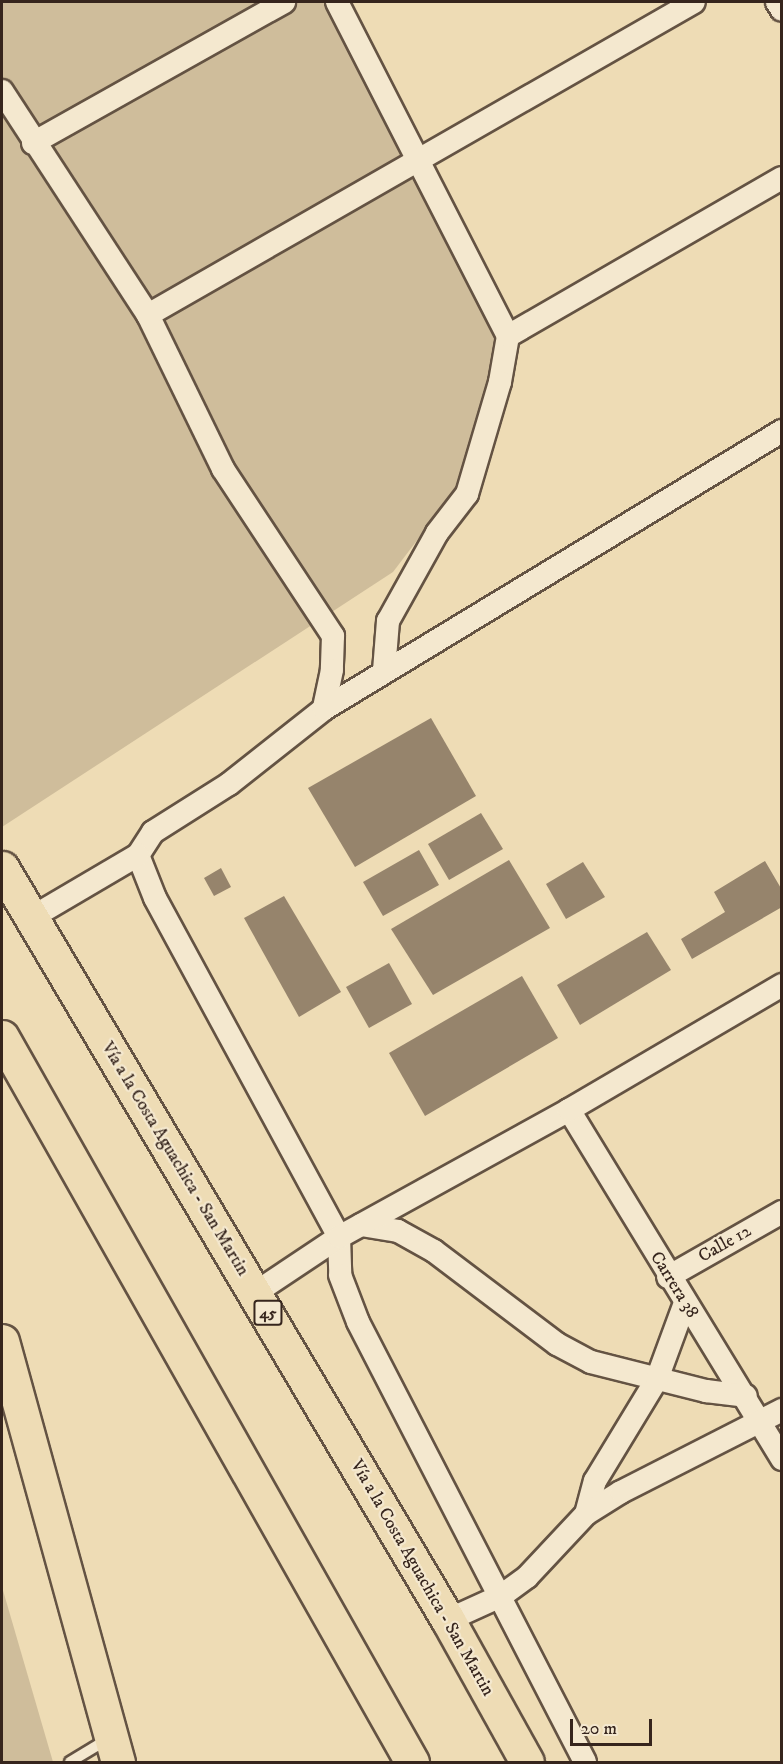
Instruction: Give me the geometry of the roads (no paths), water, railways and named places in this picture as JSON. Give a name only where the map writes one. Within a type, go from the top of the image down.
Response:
[{"type":"highway","name":"Vía a la Costa Aguachica - San Martin","points":[[2,868],[448,1620],[526,1762]]},
{"type":"highway","points":[[2,1037],[412,1762]]},
{"type":"highway","points":[[2,1341],[114,1750]]},
{"type":"street","points":[[33,143],[284,2]]},
{"type":"street","points":[[337,2],[508,336],[500,382],[466,494],[437,533],[388,621],[384,671]]},
{"type":"street","points":[[148,315],[417,158],[694,2]]},
{"type":"street","points":[[777,2],[782,10]]},
{"type":"street","points":[[2,91],[33,143],[148,315],[223,469],[333,636],[332,670],[324,708]]},
{"type":"street","points":[[508,336],[782,178]]},
{"type":"street","points":[[31,918],[138,855],[153,832],[229,784],[324,708],[782,430]]},
{"type":"street","points":[[138,855],[155,898],[339,1237],[339,1275],[358,1322],[585,1762]]},
{"type":"street","points":[[255,1293],[339,1237],[569,1110],[782,985]]},
{"type":"street","name":"Carrera 38","points":[[569,1110],[668,1277],[746,1396],[782,1459]]},
{"type":"street","name":"Calle 12","points":[[668,1277],[782,1212]]},
{"type":"street","points":[[361,1225],[398,1231],[434,1251],[557,1344],[591,1362],[657,1379],[746,1396]]},
{"type":"street","points":[[586,1514],[595,1480],[657,1379],[685,1303]]},
{"type":"street","points":[[448,1620],[501,1596],[527,1577],[586,1514],[621,1492],[782,1410]]},
{"type":"lane","points":[[70,1762],[114,1750]]}]
